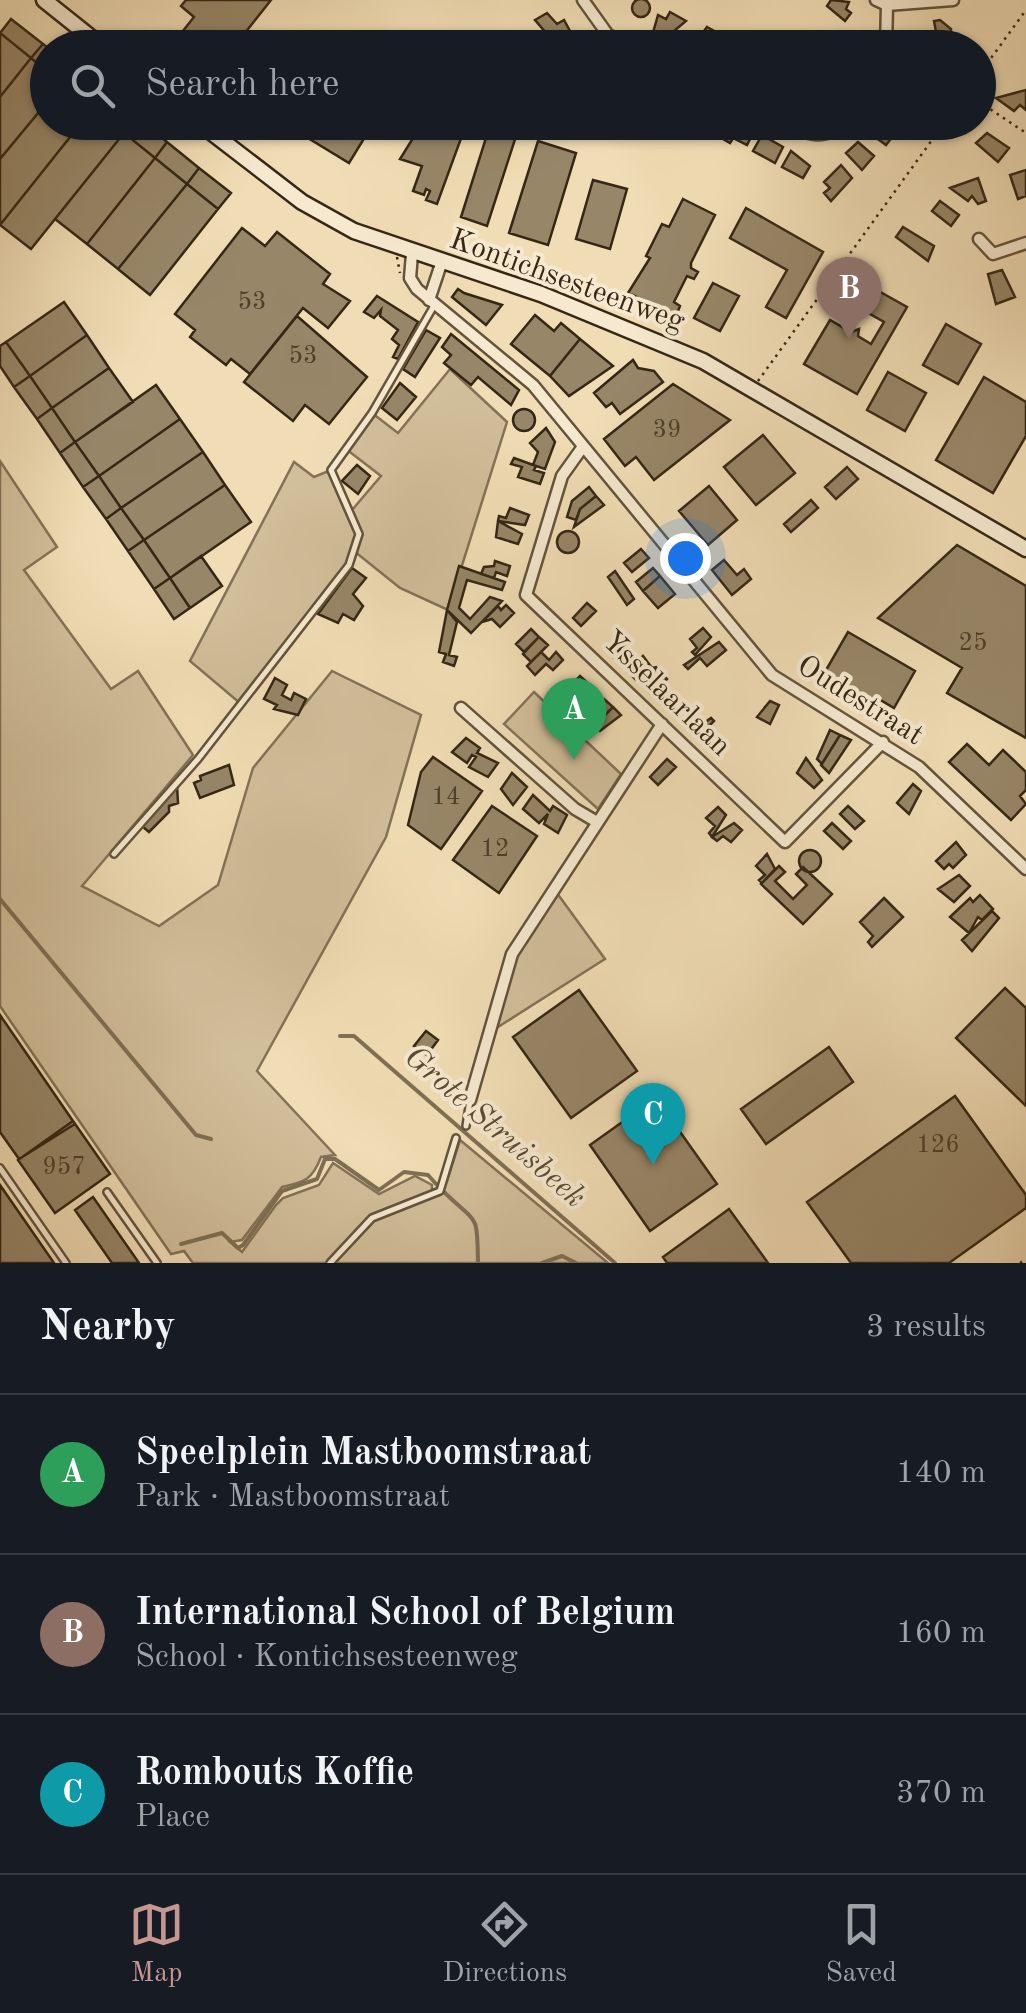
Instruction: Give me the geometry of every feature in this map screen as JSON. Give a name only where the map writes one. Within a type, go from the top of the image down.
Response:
[{"type":"street","points":[[44,0],[82,30]]},
{"type":"street","points":[[583,0],[604,30]]},
{"type":"street","points":[[884,30],[882,3],[953,0]]},
{"type":"street","name":"Kontichsesteenweg","points":[[221,140],[302,202],[354,231],[641,332],[752,390],[1026,549]]},
{"type":"street","points":[[980,239],[992,254],[1026,244]]},
{"type":"street","name":"Oudestraat","points":[[412,254],[410,278],[432,302],[533,385],[569,424],[582,448],[772,675],[920,766],[1026,869]]},
{"type":"street","points":[[432,302],[441,264]]},
{"type":"street","name":"Ysselaarlaan","points":[[582,448],[562,476],[526,595],[785,842],[883,742]]},
{"type":"street","points":[[462,708],[575,809],[597,822]]},
{"type":"street","points":[[470,1100],[512,954],[662,724]]},
{"type":"lane","points":[[114,854],[198,759],[349,565],[359,534],[331,470],[380,401],[432,302]]},
{"type":"lane","points":[[466,1126],[470,1100]]},
{"type":"lane","points":[[330,1263],[372,1218],[430,1196],[445,1180],[456,1138]]},
{"type":"lane","points":[[0,1168],[66,1263]]},
{"type":"lane","points":[[107,1192],[156,1263]]},
{"type":"path","points":[[996,51],[1026,10]]},
{"type":"path","points":[[996,113],[1026,133]]},
{"type":"path","points":[[752,390],[931,140]]},
{"type":"path","points":[[1020,1263],[1026,1259]]},
{"type":"shaded area","points":[[450,369],[507,422],[448,610],[400,588],[354,551],[349,565],[241,704],[190,661],[294,462],[314,477],[331,470],[334,486],[352,510],[381,476],[346,449],[372,413],[398,433]]},
{"type":"shaded area","points":[[0,461],[57,547],[24,570],[111,689],[138,671],[193,755],[82,886],[159,926],[218,885],[253,768],[332,671],[421,715],[386,837],[257,1071],[335,1155],[321,1157],[307,1179],[282,1187],[242,1240],[230,1242],[242,1252],[283,1198],[319,1185],[333,1163],[379,1194],[415,1176],[432,1185],[432,1195],[447,1181],[460,1140],[608,1263],[193,1263],[184,1251],[171,1254],[0,1006]]},
{"type":"shaded area","points":[[534,692],[621,774],[598,809],[504,724]]},
{"type":"shaded area","points":[[554,889],[605,959],[487,1034],[512,954]]},
{"type":"building","points":[[641,-1],[648,1],[648,15],[641,17],[634,15],[632,8],[634,1]]},
{"type":"building","points":[[186,0],[271,0],[247,30],[184,30],[194,17],[181,6]]},
{"type":"building","points":[[831,0],[849,2],[846,9],[851,13],[845,21],[827,6]]},
{"type":"building","points":[[670,12],[686,21],[675,30],[654,30],[658,15],[666,19]]},
{"type":"building","points":[[547,13],[557,24],[564,20],[569,30],[544,30],[535,20]]},
{"type":"building","points":[[11,19],[30,34],[30,57],[0,33]]},
{"type":"building","points":[[940,20],[951,30],[936,30],[934,21]]},
{"type":"building","points":[[0,33],[30,59],[0,97]]},
{"type":"building","points":[[30,59],[30,123],[0,159],[0,97]]},
{"type":"building","points":[[1026,90],[1026,110],[1020,105],[1014,111],[996,98]]},
{"type":"building","points":[[30,123],[30,140],[68,140],[0,225],[0,159]]},
{"type":"building","points":[[996,139],[1009,148],[998,162],[976,143]]},
{"type":"building","points":[[68,140],[118,140],[31,249],[0,225]]},
{"type":"building","points":[[118,140],[133,140],[155,158],[87,244],[55,219]]},
{"type":"building","points":[[133,140],[167,142],[155,158]]},
{"type":"building","points":[[311,140],[363,140],[349,163]]},
{"type":"building","points":[[412,140],[460,140],[437,204],[426,200],[430,191],[426,189],[424,195],[413,191],[422,166],[400,159]]},
{"type":"building","points":[[485,140],[515,140],[487,226],[461,217]]},
{"type":"building","points":[[759,140],[771,140],[783,147],[775,163],[753,151]]},
{"type":"building","points":[[538,141],[576,153],[548,245],[509,233]]},
{"type":"building","points":[[167,142],[199,168],[187,184],[155,158]]},
{"type":"building","points":[[858,142],[874,156],[862,170],[846,153]]},
{"type":"building","points":[[791,151],[810,166],[803,178],[782,167]]},
{"type":"building","points":[[155,158],[187,184],[118,269],[87,244]]},
{"type":"building","points":[[841,165],[852,178],[831,201],[824,193],[830,188],[824,182]]},
{"type":"building","points":[[199,168],[231,193],[218,209],[187,184]]},
{"type":"building","points":[[1026,170],[1026,196],[1018,199],[1010,175]]},
{"type":"building","points":[[978,178],[986,201],[978,204],[972,196],[968,201],[950,188]]},
{"type":"building","points":[[593,180],[627,189],[610,249],[576,239]]},
{"type":"building","points":[[187,184],[218,209],[150,295],[118,269]]},
{"type":"building","points":[[683,199],[715,215],[691,263],[691,268],[698,272],[694,279],[687,276],[674,302],[680,306],[676,316],[628,293],[650,258],[646,256],[662,224],[669,227]]},
{"type":"building","points":[[940,201],[959,215],[951,226],[932,211]]},
{"type":"building","points":[[746,208],[823,252],[786,318],[766,307],[787,270],[730,238]]},
{"type":"building","points":[[903,227],[934,246],[928,261],[896,237]]},
{"type":"building","points":[[242,228],[265,246],[277,232],[330,274],[323,284],[350,301],[328,328],[303,308],[250,374],[231,359],[226,365],[190,337],[195,330],[175,314]]},
{"type":"building","points":[[1002,270],[1015,297],[996,304],[988,274]]},
{"type":"building","points":[[713,283],[739,296],[720,331],[694,318]]},
{"type":"building","points":[[458,289],[502,305],[486,325],[452,297]]},
{"type":"building","points":[[875,289],[907,307],[857,394],[804,364],[830,320],[851,332],[859,329],[858,336],[871,344],[884,322],[863,310]]},
{"type":"building","points":[[377,296],[418,322],[398,359],[393,357],[399,345],[392,339],[398,330],[380,316],[381,310],[374,318],[364,312]]},
{"type":"building","points":[[64,302],[87,335],[30,376],[6,342]]},
{"type":"building","points":[[535,315],[554,331],[561,323],[580,339],[550,376],[511,344]]},
{"type":"building","points":[[297,316],[367,377],[329,424],[305,405],[293,421],[244,382]]},
{"type":"building","points":[[946,324],[981,344],[958,384],[923,365]]},
{"type":"building","points":[[426,330],[440,338],[415,377],[403,369]]},
{"type":"building","points":[[451,334],[519,390],[511,405],[478,377],[471,385],[444,363],[451,355],[442,347]]},
{"type":"building","points":[[87,335],[109,368],[52,408],[30,376]]},
{"type":"building","points":[[580,339],[613,366],[569,396],[550,376]]},
{"type":"building","points":[[6,342],[30,376],[14,387],[0,366],[0,346]]},
{"type":"building","points":[[633,360],[638,368],[654,371],[663,382],[620,414],[612,403],[606,407],[594,393]]},
{"type":"building","points":[[109,368],[133,402],[75,442],[52,408]]},
{"type":"building","points":[[888,372],[926,393],[905,431],[867,410]]},
{"type":"building","points":[[30,376],[52,408],[37,419],[14,387]]},
{"type":"building","points":[[984,377],[1026,402],[1026,436],[993,493],[936,460]]},
{"type":"building","points":[[400,383],[416,397],[397,420],[382,408]]},
{"type":"building","points":[[673,384],[730,420],[654,480],[636,457],[625,466],[604,439]]},
{"type":"building","points":[[156,385],[180,419],[99,476],[75,442]]},
{"type":"building","points":[[52,408],[75,442],[60,453],[37,419]]},
{"type":"building","points":[[520,409],[528,409],[535,420],[528,431],[520,431],[513,424],[513,416]]},
{"type":"building","points":[[180,419],[203,452],[121,508],[99,476]]},
{"type":"building","points":[[546,428],[555,442],[545,469],[533,465],[538,452],[530,443]]},
{"type":"building","points":[[763,435],[795,473],[756,505],[724,467]]},
{"type":"building","points":[[75,442],[99,476],[83,487],[60,453]]},
{"type":"building","points":[[203,452],[225,485],[144,540],[121,508]]},
{"type":"building","points":[[514,458],[544,473],[540,484],[518,477],[522,467],[511,464]]},
{"type":"building","points":[[357,465],[370,476],[358,494],[342,481]]},
{"type":"building","points":[[847,467],[858,479],[836,499],[825,487]]},
{"type":"building","points":[[99,476],[121,508],[106,519],[83,487]]},
{"type":"building","points":[[225,485],[251,522],[170,578],[144,540]]},
{"type":"building","points":[[709,486],[737,520],[708,545],[679,511]]},
{"type":"building","points":[[589,487],[596,496],[580,509],[576,520],[567,517],[572,501]]},
{"type":"building","points":[[596,496],[604,505],[574,527],[580,509]]},
{"type":"building","points":[[811,500],[818,508],[791,532],[784,524]]},
{"type":"building","points":[[121,508],[144,540],[128,551],[106,519]]},
{"type":"building","points":[[510,508],[529,515],[525,525],[498,521],[499,516],[506,518]]},
{"type":"building","points":[[498,521],[522,534],[518,544],[496,537]]},
{"type":"building","points":[[568,531],[579,542],[568,553],[557,542]]},
{"type":"building","points":[[144,540],[170,578],[154,589],[128,551]]},
{"type":"building","points":[[957,545],[1026,586],[1026,738],[947,693],[962,668],[878,618]]},
{"type":"building","points":[[641,549],[649,558],[632,572],[624,563]]},
{"type":"building","points":[[201,556],[222,586],[190,608],[170,578]]},
{"type":"building","points":[[724,560],[737,575],[744,569],[751,579],[732,595],[712,570]]},
{"type":"building","points":[[495,561],[510,566],[507,576],[496,572],[494,578],[481,574],[484,567],[494,566]]},
{"type":"building","points":[[459,566],[505,582],[502,590],[467,580],[459,608],[470,619],[490,597],[502,601],[471,633],[447,610]]},
{"type":"building","points":[[352,568],[366,578],[353,594],[363,606],[354,620],[343,614],[338,623],[318,614]]},
{"type":"building","points":[[653,568],[660,576],[643,591],[636,582]]},
{"type":"building","points":[[615,571],[634,599],[627,605],[608,577]]},
{"type":"building","points":[[660,576],[675,594],[658,608],[643,591]]},
{"type":"building","points":[[170,578],[190,608],[174,619],[154,589]]},
{"type":"building","points":[[587,603],[596,611],[581,626],[573,618]]},
{"type":"building","points":[[506,605],[514,613],[500,627],[492,619],[482,622],[498,606],[501,610]]},
{"type":"building","points":[[447,610],[457,622],[449,655],[457,657],[454,666],[443,662],[446,654],[439,652]]},
{"type":"building","points":[[703,628],[711,637],[695,655],[692,652],[697,648],[690,639]]},
{"type":"building","points":[[531,629],[539,637],[524,652],[516,644]]},
{"type":"building","points":[[623,632],[630,639],[613,657],[605,649]]},
{"type":"building","points":[[848,632],[915,671],[894,708],[877,698],[873,706],[822,677]]},
{"type":"building","points":[[539,637],[548,645],[531,662],[523,654]]},
{"type":"building","points":[[719,642],[726,650],[707,666],[700,658],[688,669],[684,665]]},
{"type":"building","points":[[541,652],[549,660],[556,652],[563,660],[553,670],[546,664],[535,675],[527,666]]},
{"type":"building","points":[[643,656],[652,668],[657,667],[636,680],[628,672]]},
{"type":"building","points":[[655,668],[667,679],[652,695],[645,688],[651,682],[646,677]]},
{"type":"building","points":[[580,676],[589,684],[571,702],[563,694]]},
{"type":"building","points":[[275,678],[287,685],[282,695],[291,700],[294,693],[306,699],[298,715],[274,709],[277,705],[264,699]]},
{"type":"building","points":[[589,684],[597,692],[586,711],[575,698]]},
{"type":"building","points":[[604,699],[613,707],[598,722],[586,710]]},
{"type":"building","points":[[770,701],[779,705],[770,724],[757,717]]},
{"type":"building","points":[[613,707],[621,715],[600,731],[594,726]]},
{"type":"building","points":[[697,716],[704,723],[711,718],[714,721],[703,732],[699,728],[693,734],[686,727]]},
{"type":"building","points":[[830,730],[840,735],[822,764],[817,759]]},
{"type":"building","points":[[840,735],[851,740],[829,773],[821,765]]},
{"type":"building","points":[[466,738],[480,748],[477,753],[498,763],[488,777],[469,767],[476,757],[472,755],[467,763],[452,752]]},
{"type":"building","points":[[967,744],[989,765],[1003,750],[1026,772],[1026,790],[1020,796],[1026,804],[1011,820],[949,762]]},
{"type":"building","points":[[433,757],[482,791],[441,849],[408,825],[421,772]]},
{"type":"building","points":[[806,758],[822,780],[814,788],[797,773]]},
{"type":"building","points":[[667,759],[676,767],[658,785],[650,777]]},
{"type":"building","points":[[229,765],[234,785],[200,798],[194,783],[201,780],[200,776]]},
{"type":"building","points":[[512,773],[527,787],[513,805],[501,789]]},
{"type":"building","points":[[913,784],[921,791],[909,814],[897,803]]},
{"type":"building","points":[[177,785],[178,803],[169,806],[169,812],[149,832],[142,826]]},
{"type":"building","points":[[533,795],[550,811],[553,806],[567,815],[558,833],[544,824],[548,814],[539,823],[523,809]]},
{"type":"building","points":[[492,806],[537,836],[499,893],[453,860]]},
{"type":"building","points":[[848,806],[864,821],[855,829],[840,814]]},
{"type":"building","points":[[718,807],[726,815],[712,837],[709,833],[715,826],[706,818]]},
{"type":"building","points":[[734,823],[742,830],[731,842],[723,836],[717,841],[712,837]]},
{"type":"building","points":[[832,823],[851,841],[843,849],[824,831]]},
{"type":"building","points":[[956,842],[966,855],[953,868],[949,864],[944,869],[936,861]]},
{"type":"building","points":[[810,850],[818,853],[818,869],[810,872],[802,869],[799,861],[802,853]]},
{"type":"building","points":[[767,854],[775,869],[762,883],[759,880],[765,875],[756,866]]},
{"type":"building","points":[[779,866],[785,872],[775,881],[793,899],[807,885],[796,874],[803,867],[832,894],[803,924],[761,884]]},
{"type":"building","points":[[959,875],[970,886],[954,902],[938,889]]},
{"type":"building","points":[[980,895],[993,909],[982,920],[978,917],[969,933],[950,917],[970,898],[973,902]]},
{"type":"building","points":[[884,898],[903,917],[872,947],[868,942],[873,936],[860,922]]},
{"type":"building","points":[[992,911],[999,918],[972,951],[962,940]]},
{"type":"building","points":[[1005,988],[1026,1008],[1026,1106],[956,1038]]},
{"type":"building","points":[[579,990],[637,1071],[571,1118],[513,1037]]},
{"type":"building","points":[[0,1015],[75,1124],[19,1159],[0,1132]]},
{"type":"building","points":[[426,1031],[438,1040],[427,1055],[414,1046]]},
{"type":"building","points":[[829,1047],[853,1082],[766,1144],[741,1109]]},
{"type":"building","points":[[955,1096],[1026,1195],[1026,1208],[949,1263],[851,1263],[807,1202]]},
{"type":"building","points":[[656,1098],[717,1184],[650,1231],[590,1145]]},
{"type":"building","points":[[73,1121],[110,1174],[55,1213],[18,1160]]},
{"type":"building","points":[[0,1185],[54,1263],[0,1263]]},
{"type":"building","points":[[93,1197],[139,1263],[112,1263],[75,1210]]},
{"type":"building","points":[[729,1209],[768,1263],[667,1263],[663,1257]]},
{"type":"waterway","name":"Grote Struisbeek","points":[[0,899],[196,1135],[211,1139]]},
{"type":"waterway","name":"Grote Struisbeek","points":[[340,1036],[354,1036],[615,1263]]},
{"type":"waterway","points":[[181,1244],[222,1233],[238,1248],[282,1191],[317,1179],[325,1159],[335,1159],[379,1190],[404,1172],[428,1175],[437,1185]]},
{"type":"waterway","points":[[444,1192],[474,1221],[478,1263]]},
{"type":"waterway","points":[[542,1263],[562,1256],[576,1263]]},
{"type":"place","name":"International School of Belgium","points":[[849,339]]},
{"type":"place","name":"Speelplein Mastboomstraat","points":[[574,760]]},
{"type":"place","name":"Rombouts Koffie","points":[[653,1165]]}]
